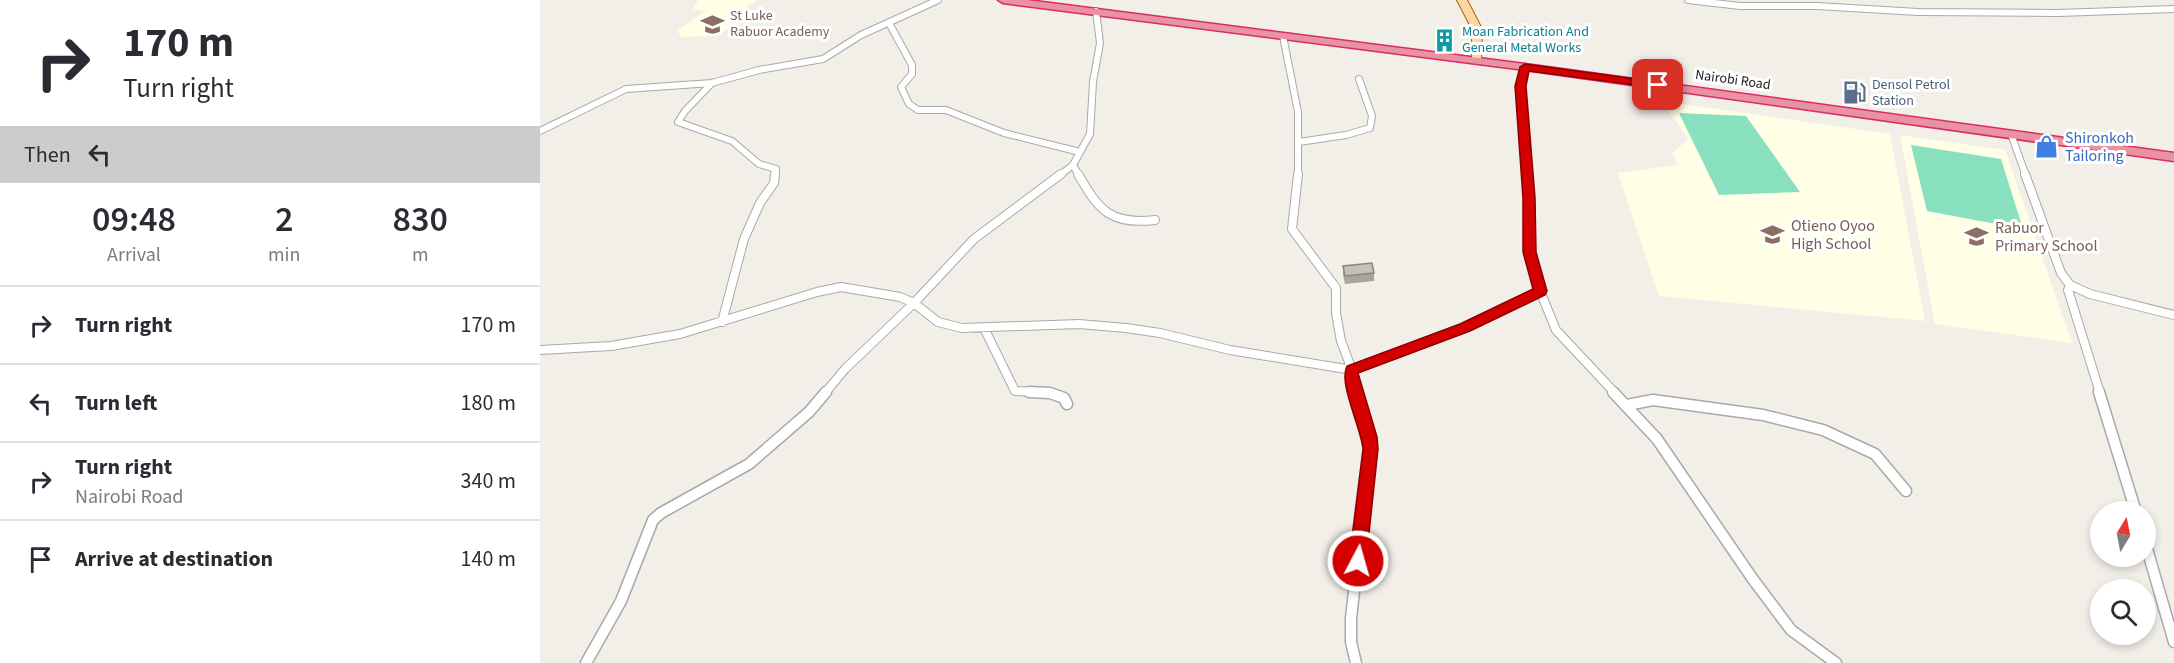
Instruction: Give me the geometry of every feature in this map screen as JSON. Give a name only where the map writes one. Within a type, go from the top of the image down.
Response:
[{"type":"highway","name":"Nairobi Road","points":[[1003,0],[1525,67],[2174,157]]},
{"type":"main road","points":[[1462,0],[1477,29],[1477,61]]},
{"type":"street","points":[[540,131],[626,88],[712,83],[759,69],[823,59],[861,35],[938,0]]},
{"type":"street","points":[[1688,0],[1740,6],[1817,6],[1908,12],[2024,13],[2174,9]]},
{"type":"street","points":[[586,663],[621,601],[653,520],[661,513],[748,464],[809,412],[845,369],[914,303],[974,239],[1073,165],[1090,134],[1093,82],[1100,43],[1096,11]]},
{"type":"street","points":[[889,22],[912,64],[912,74],[901,87],[909,104],[918,110],[945,110],[1004,133],[1080,152]]},
{"type":"street","points":[[1282,36],[1298,112],[1299,142],[1292,229],[1336,288],[1336,313],[1341,341],[1352,370],[1350,377],[1369,437],[1370,449],[1351,618],[1351,642],[1356,663]]},
{"type":"street","points":[[1525,67],[1521,86],[1529,198],[1530,252],[1540,291],[1556,330],[1657,439],[1752,578],[1791,630],[1836,663]]},
{"type":"street","points":[[1299,142],[1346,135],[1370,128],[1372,116],[1359,79]]},
{"type":"street","points":[[712,83],[707,92],[687,109],[678,122],[732,141],[759,164],[776,169],[774,183],[760,203],[744,239],[722,322]]},
{"type":"street","points":[[2012,134],[2061,273],[2070,285],[2090,294],[2174,315]]},
{"type":"street","points":[[1073,165],[1098,207],[1116,220],[1142,222],[1155,220]]},
{"type":"street","points":[[2070,285],[2068,290],[2133,501]]},
{"type":"street","points":[[540,350],[611,346],[680,334],[817,292],[841,287],[900,297],[914,303],[938,322],[962,328],[1079,324],[1126,328],[1160,333],[1230,350],[1352,370],[1465,327],[1540,291]]},
{"type":"street","points":[[984,328],[1015,391],[1050,393],[1064,398],[1067,404]]},
{"type":"street","points":[[1627,405],[1653,400],[1763,415],[1822,430],[1875,454],[1906,491]]},
{"type":"street","points":[[2152,567],[2174,642]]},
{"type":"shaded area","name":"St Luke Rabuor Academy","points":[[698,0],[756,0],[755,3],[748,5],[745,11],[756,15],[714,36],[682,37],[677,31],[705,11],[693,9]]},
{"type":"shaded area","name":"Otieno Oyoo High School","points":[[1662,101],[1890,134],[1925,321],[1659,296],[1618,173],[1678,165],[1672,154],[1688,139]]},
{"type":"shaded area","name":"Rabuor Primary School","points":[[1900,135],[2005,150],[2072,343],[1935,324]]},
{"type":"green space","points":[[1679,113],[1746,116],[1800,192],[1719,195]]},
{"type":"green space","points":[[1911,145],[2001,159],[2023,229],[1927,211]]},
{"type":"building","points":[[1847,83],[1865,85],[1866,92],[1848,90]]},
{"type":"building","points":[[1372,263],[1374,273],[1345,276],[1343,266]]},
{"type":"place","name":"St Luke Rabuor Academy","points":[[712,24]]},
{"type":"place","name":"Moan Fabrication And General Metal Works","points":[[1444,40]]},
{"type":"place","name":"Densol Petrol Station","points":[[1854,93]]},
{"type":"place","name":"Shironkoh Tailoring","points":[[2047,147]]},
{"type":"place","name":"Otieno Oyoo High School","points":[[1773,235]]},
{"type":"place","name":"Rabuor Primary School","points":[[1977,237]]},
{"type":"route","points":[[1358,561],[1370,449],[1369,437],[1350,377],[1352,370],[1465,327],[1540,291],[1530,252],[1529,198],[1521,86],[1525,67],[1658,85]]}]
